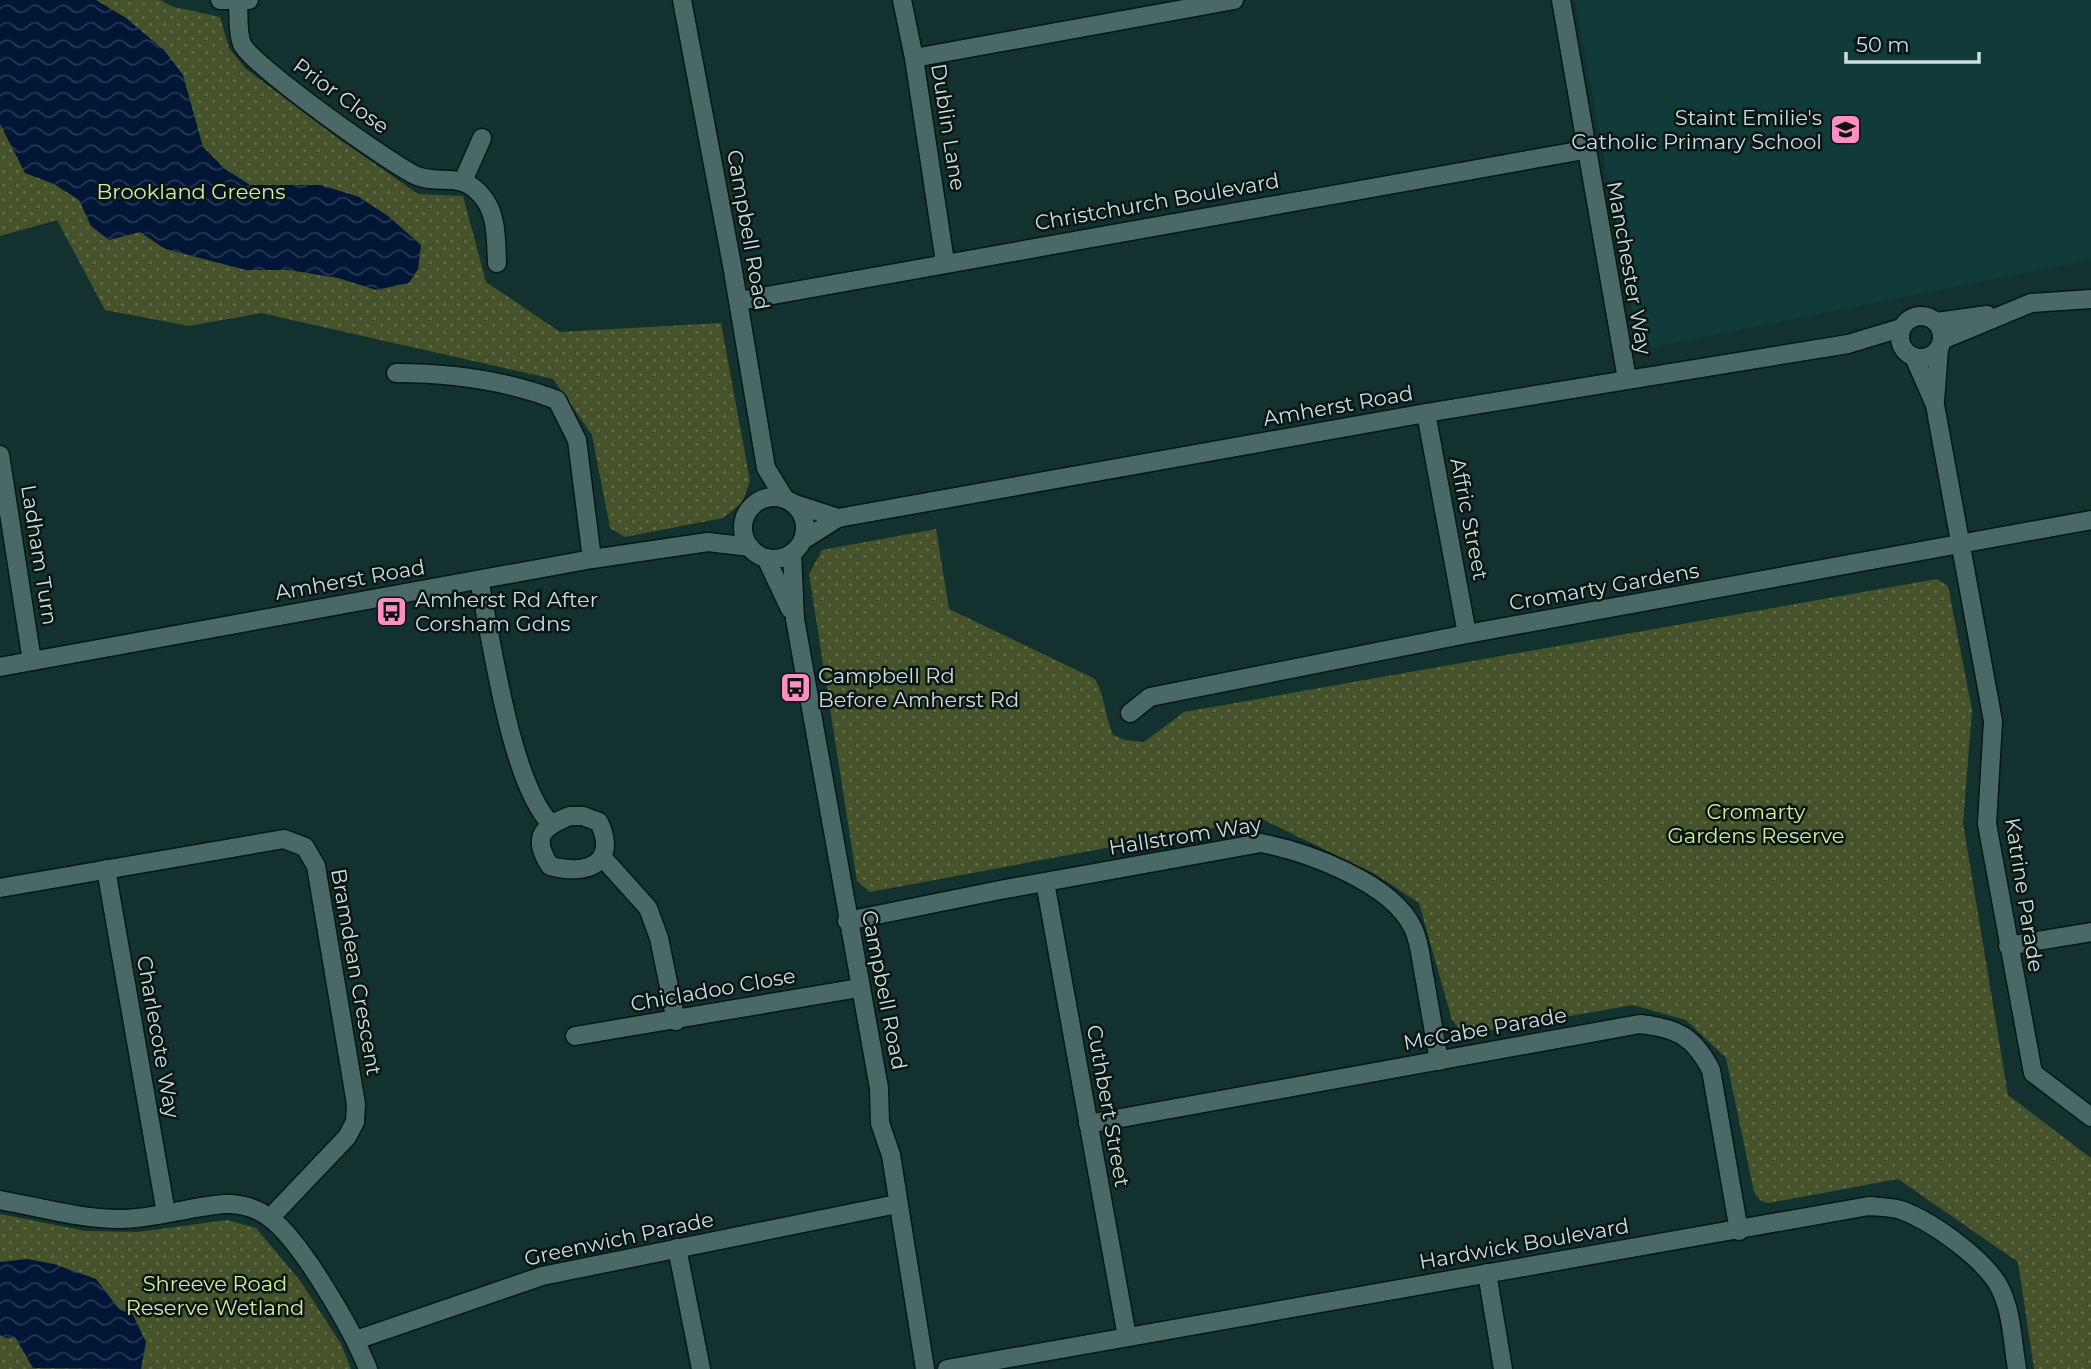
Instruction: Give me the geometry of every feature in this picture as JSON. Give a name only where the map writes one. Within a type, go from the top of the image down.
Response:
[{"type":"street","name":"Prior Close","points":[[236,0],[241,43],[262,67],[419,177],[463,181]]},
{"type":"street","name":"Campbell Road","points":[[682,0],[766,468],[757,502]]},
{"type":"street","name":"Dublin Lane","points":[[902,0],[914,58],[945,262]]},
{"type":"street","points":[[914,58],[1234,0]]},
{"type":"street","name":"Manchester Way","points":[[1561,0],[1584,150],[1627,379]]},
{"type":"street","points":[[482,138],[463,181],[485,200],[491,214],[497,263]]},
{"type":"street","name":"Christchurch Boulevard","points":[[738,301],[1584,150]]},
{"type":"street","points":[[1940,345],[1942,331],[1937,322],[1928,316],[1917,316],[1908,320],[1901,328],[1899,338],[1910,355],[1931,356],[1940,345],[2031,303],[2091,299]]},
{"type":"street","points":[[1937,322],[2011,311]]},
{"type":"street","name":"Amherst Road","points":[[0,667],[592,559],[708,542],[750,547],[766,558],[775,559],[838,518],[1426,413],[1848,344],[1901,328]]},
{"type":"street","name":"Amherst Road","points":[[1848,344],[1910,355]]},
{"type":"street","name":"Katrine Parade","points":[[1934,405],[1940,345]]},
{"type":"street","name":"Katrine Parade","points":[[1910,355],[1934,405],[1993,721],[1987,824],[2033,1073],[2091,1117]]},
{"type":"street","points":[[396,373],[460,376],[525,388],[557,400],[577,440],[592,559]]},
{"type":"street","name":"Affric Street","points":[[1426,413],[1467,634]]},
{"type":"street","name":"Ladham Turn","points":[[0,455],[32,661]]},
{"type":"street","name":"Campbell Road","points":[[766,468],[790,502]]},
{"type":"street","name":"Amherst Road","points":[[708,542],[744,521],[757,502],[766,498],[790,502],[838,518]]},
{"type":"street","points":[[790,502],[804,521],[797,547]]},
{"type":"street","name":"Cromarty Gardens","points":[[1130,713],[1150,697],[1467,634],[2091,520]]},
{"type":"street","points":[[744,521],[750,547]]},
{"type":"street","name":"Campbell Road","points":[[797,547],[794,619],[879,1088],[880,1123],[891,1155],[925,1369]]},
{"type":"street","name":"Campbell Road","points":[[766,558],[794,619]]},
{"type":"street","points":[[479,580],[520,769],[543,815],[550,823]]},
{"type":"street","points":[[570,816],[583,816],[599,822],[607,839],[603,858],[593,866],[565,870],[550,866],[540,844],[541,835],[550,823],[570,816]]},
{"type":"street","name":"Bramdean Crescent","points":[[0,888],[284,839],[305,847],[316,866],[356,1104],[355,1122],[346,1137],[270,1218]]},
{"type":"street","name":"Hallstrom Way","points":[[848,921],[1045,882],[1261,844],[1293,849],[1341,870],[1383,894],[1402,909],[1414,929],[1439,1061]]},
{"type":"street","points":[[603,858],[648,908],[659,938],[676,1021]]},
{"type":"street","name":"Charlecote Way","points":[[106,869],[166,1213]]},
{"type":"street","name":"Cuthbert Street","points":[[1045,882],[1127,1337]]},
{"type":"street","points":[[2008,946],[2091,932]]},
{"type":"street","name":"Chicladoo Close","points":[[575,1036],[859,988]]},
{"type":"street","name":"McCabe Parade","points":[[1088,1124],[1640,1024],[1663,1026],[1685,1035],[1701,1051],[1711,1070],[1739,1231]]},
{"type":"street","points":[[0,1200],[95,1218],[123,1219],[228,1203],[252,1208],[270,1218],[282,1229],[317,1277],[356,1340],[368,1369]]},
{"type":"street","name":"Greenwich Parade","points":[[356,1340],[542,1276],[897,1204]]},
{"type":"street","name":"Hardwick Boulevard","points":[[947,1369],[1869,1206],[1899,1209],[1919,1218],[1978,1259],[1994,1276],[2004,1295],[2017,1369]]},
{"type":"street","points":[[677,1248],[701,1369]]},
{"type":"street","points":[[1487,1273],[1503,1369]]},
{"type":"shaded area","name":"Staint Emilie's Catholic Primary School","points":[[1575,0],[2091,0],[2091,260],[1652,347],[1636,332]]},
{"type":"green space","name":"Brookland Greens","points":[[0,0],[160,0],[174,7],[220,17],[229,48],[245,68],[335,136],[418,194],[463,196],[486,282],[560,332],[721,323],[750,481],[742,503],[723,518],[625,537],[610,528],[592,435],[553,379],[261,313],[189,326],[105,310],[57,220],[0,236]]},
{"type":"green space","name":"Cromarty Gardens Reserve","points":[[936,529],[949,609],[1095,679],[1113,735],[1125,740],[1144,742],[1184,712],[1937,579],[1948,586],[1972,710],[1963,823],[2008,1095],[2091,1158],[2091,1369],[2034,1369],[2018,1262],[1898,1179],[1768,1203],[1760,1200],[1754,1192],[1726,1058],[1686,1020],[1633,1005],[1473,1033],[1461,1031],[1452,1020],[1419,903],[1375,874],[1262,819],[870,892],[857,881],[809,574],[822,550]]},
{"type":"green space","name":"Shreeve Road Reserve Wetland","points":[[0,1214],[86,1231],[138,1232],[227,1220],[256,1228],[301,1282],[341,1344],[351,1369],[0,1369]]},
{"type":"water","points":[[0,0],[96,0],[126,18],[164,50],[183,75],[203,147],[225,169],[250,185],[321,185],[359,197],[388,216],[421,245],[418,269],[409,283],[376,290],[338,278],[289,270],[246,270],[165,249],[140,232],[109,240],[91,226],[79,200],[54,184],[25,173],[0,124]]},
{"type":"water","points":[[27,1259],[54,1264],[96,1279],[119,1309],[133,1315],[146,1342],[141,1369],[33,1368],[15,1337],[6,1338],[0,1335],[0,1262]]},
{"type":"place","name":"Staint Emilie's Catholic Primary School","points":[[1845,130]]},
{"type":"place","name":"Amherst Rd After Corsham Gdns","points":[[392,612]]},
{"type":"place","name":"Campbell Rd Before Amherst Rd","points":[[795,688]]}]
